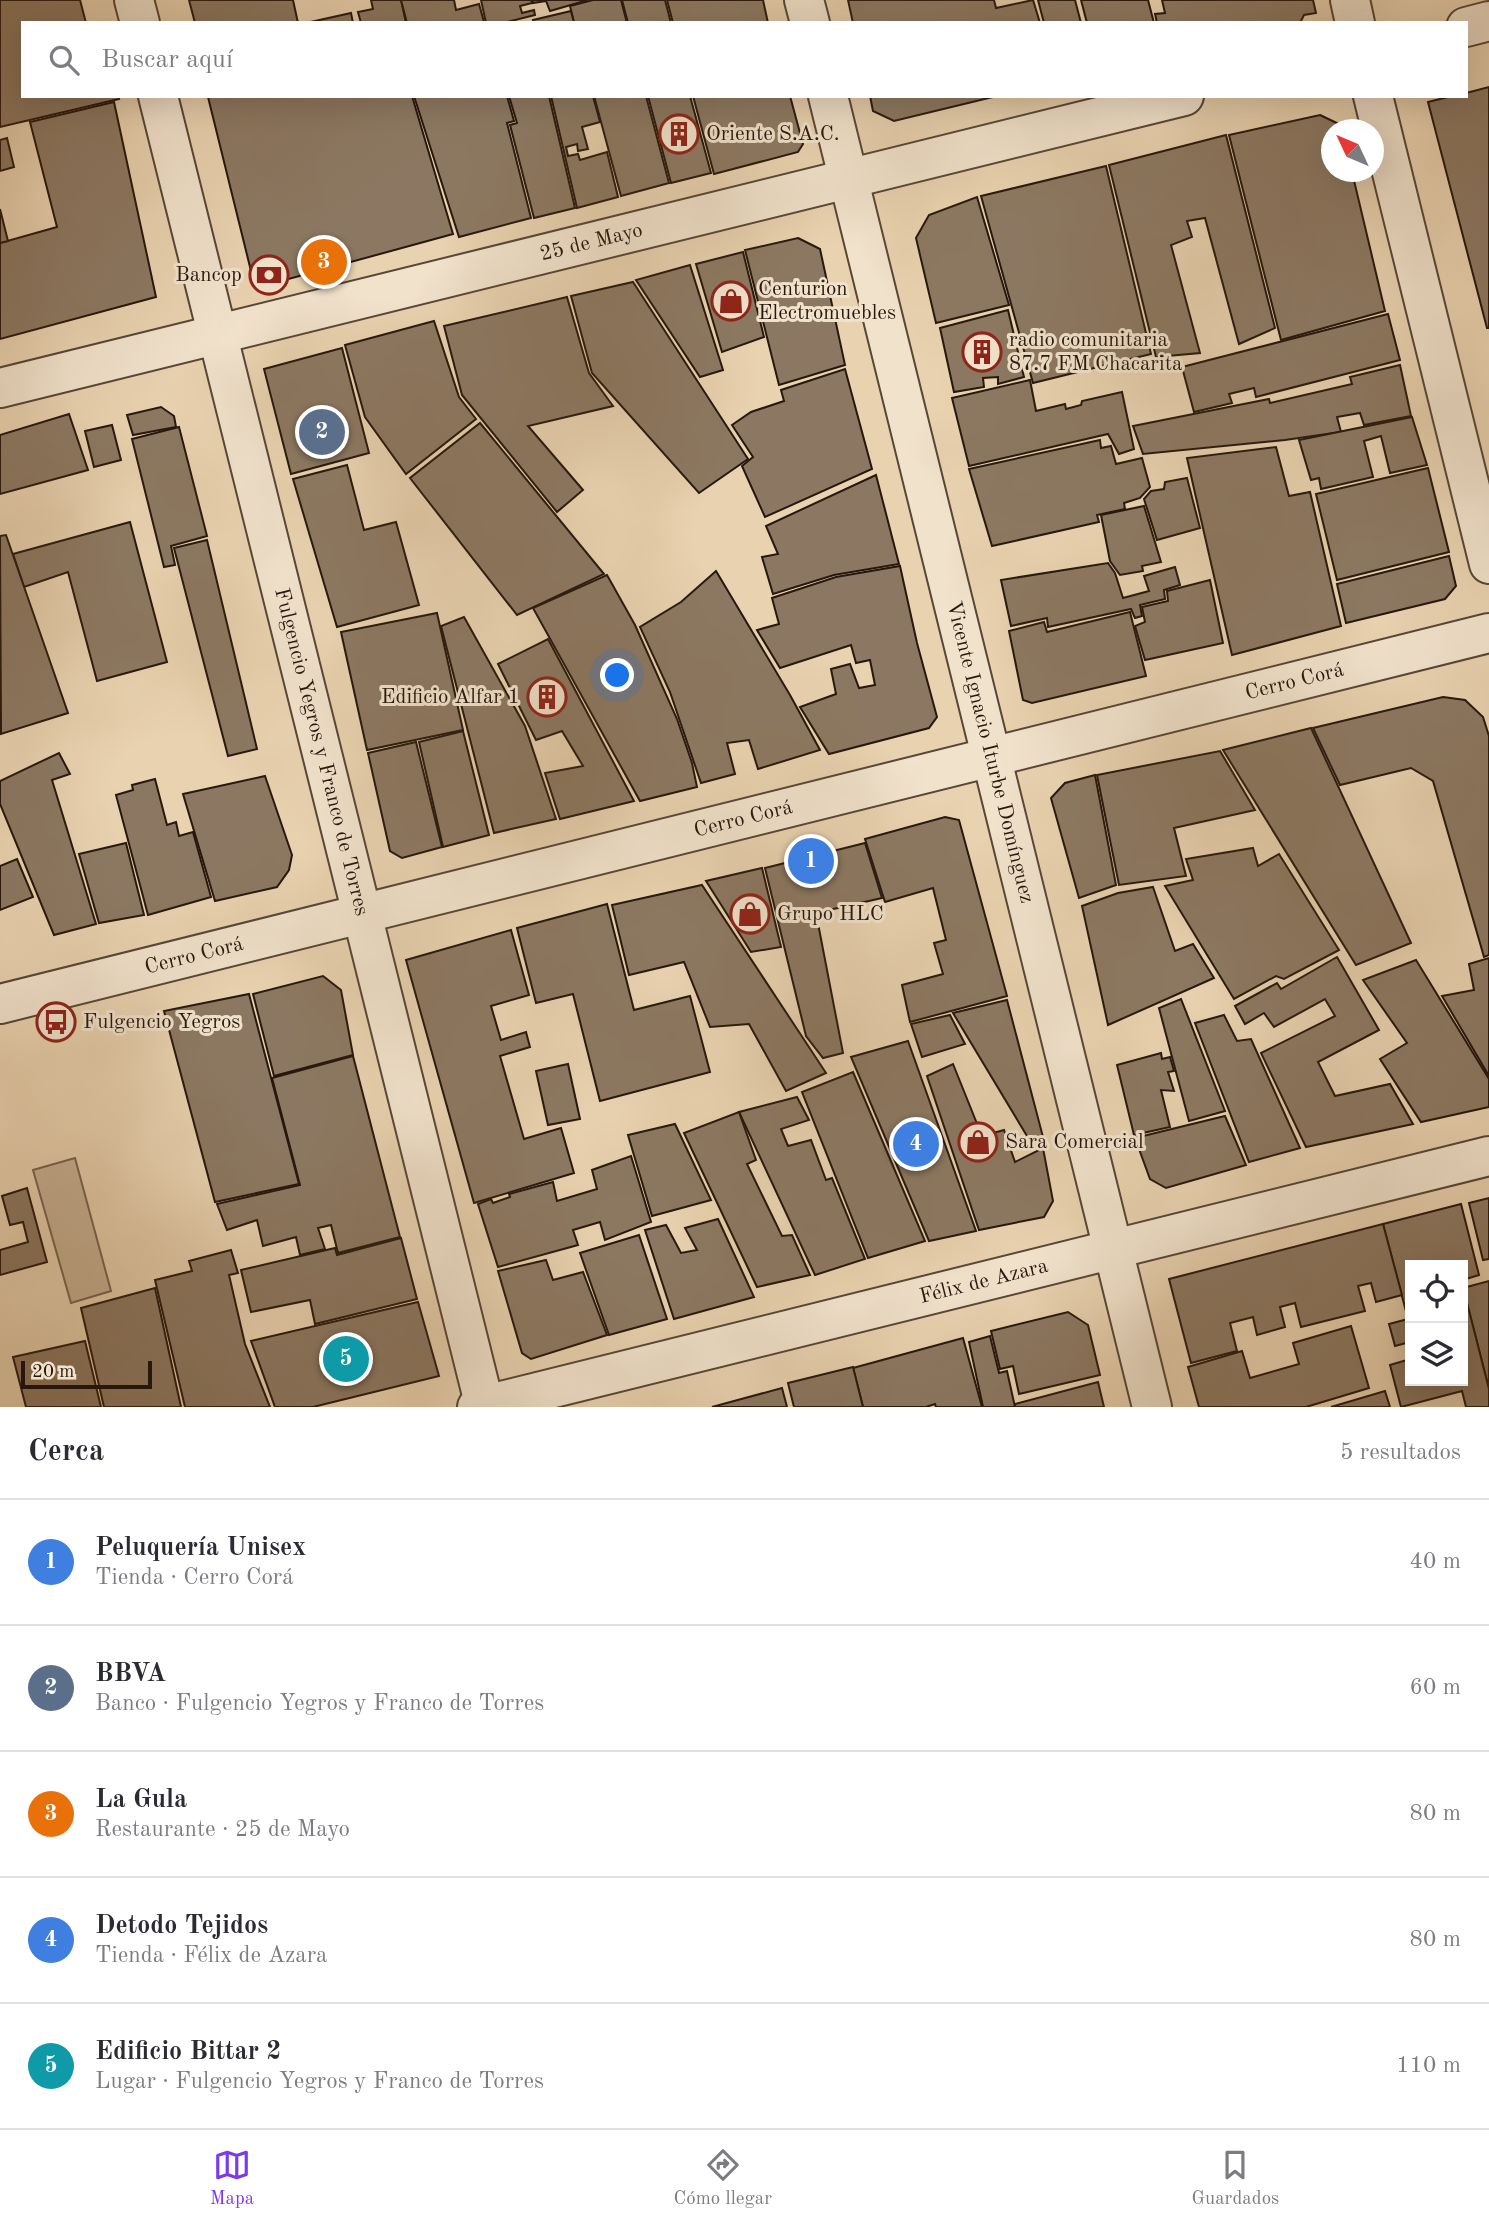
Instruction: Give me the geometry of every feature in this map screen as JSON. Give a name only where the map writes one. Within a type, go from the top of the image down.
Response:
[{"type":"street","points":[[134,0],[139,21]]},
{"type":"street","points":[[804,0],[809,21]]},
{"type":"street","points":[[1350,0],[1355,21]]},
{"type":"street","points":[[1468,26],[1489,21]]},
{"type":"street","name":"Fulgencio Yegros y Franco de Torres","points":[[158,98],[482,1406]]},
{"type":"street","name":"Vicente Ignacio Iturbe Domínguez","points":[[829,98],[1152,1407]]},
{"type":"street","name":"25 de Mayo","points":[[0,388],[1176,98]]},
{"type":"street","points":[[1374,98],[1489,564]]},
{"type":"street","name":"Cerro Corá","points":[[0,1004],[1489,633]]},
{"type":"street","name":"Félix de Azara","points":[[482,1406],[1489,1156]]},
{"type":"shaded area","points":[[75,1158],[111,1291],[71,1303],[33,1170]]},
{"type":"building","points":[[0,0],[80,0],[85,21],[21,21],[21,98],[119,99],[0,127]]},
{"type":"building","points":[[189,0],[293,0],[298,21],[194,21]]},
{"type":"building","points":[[371,0],[401,0],[406,21],[360,21],[358,12],[373,9]]},
{"type":"building","points":[[401,0],[454,0],[456,10],[479,4],[484,21],[406,21]]},
{"type":"building","points":[[481,0],[531,0],[532,3],[520,6],[522,13],[534,10],[535,15],[511,21],[486,21]]},
{"type":"building","points":[[533,0],[588,0],[550,11],[546,1],[533,3]]},
{"type":"building","points":[[593,0],[621,0],[626,21],[574,21],[570,6]]},
{"type":"building","points":[[622,0],[665,0],[670,21],[627,21]]},
{"type":"building","points":[[667,0],[763,0],[768,21],[672,21]]},
{"type":"building","points":[[848,0],[994,0],[996,8],[1033,0],[1039,21],[853,21]]},
{"type":"building","points":[[1038,0],[1075,0],[1080,21],[1043,21]]},
{"type":"building","points":[[1081,0],[1148,0],[1153,21],[1086,21]]},
{"type":"building","points":[[1162,0],[1313,0],[1316,13],[1304,15],[1301,21],[1157,21],[1155,14],[1165,13]]},
{"type":"building","points":[[571,11],[574,21],[533,21]]},
{"type":"building","points":[[351,13],[353,21],[315,21]]},
{"type":"building","points":[[1489,87],[1489,328],[1428,102],[1444,98],[1468,98],[1468,92]]},
{"type":"building","points":[[208,98],[413,98],[453,234],[274,283],[251,271]]},
{"type":"building","points":[[415,98],[508,98],[514,121],[507,123],[531,218],[459,237]]},
{"type":"building","points":[[510,98],[549,98],[575,208],[534,218],[510,125],[517,123]]},
{"type":"building","points":[[551,98],[594,98],[600,122],[582,127],[588,149],[578,151],[577,144],[566,147],[568,156],[578,154],[580,160],[607,152],[618,197],[577,208]]},
{"type":"building","points":[[595,98],[647,98],[669,183],[621,196]]},
{"type":"building","name":"Oriente S.A.C.","points":[[649,98],[691,98],[711,173],[671,183]]},
{"type":"building","points":[[694,98],[791,98],[803,144],[798,152],[714,174]]},
{"type":"building","points":[[870,98],[989,98],[894,121],[873,111]]},
{"type":"building","points":[[114,102],[156,297],[0,339],[0,243],[57,227],[30,122]]},
{"type":"building","points":[[1320,115],[1328,119],[1321,119],[1321,182],[1354,182],[1385,311],[1281,340],[1229,135]]},
{"type":"building","points":[[1226,135],[1275,328],[1239,344],[1205,218],[1187,221],[1192,237],[1171,245],[1200,353],[1156,357],[1109,165]]},
{"type":"building","points":[[7,138],[14,167],[0,171],[0,140]]},
{"type":"building","points":[[1106,166],[1151,354],[1033,383],[981,196]]},
{"type":"building","points":[[977,197],[1009,305],[936,323],[916,238],[929,215]]},
{"type":"building","points":[[0,209],[8,241],[0,243]]},
{"type":"building","points":[[798,238],[820,249],[845,365],[779,385],[745,250]]},
{"type":"building","name":"Centurion Electromuebles","points":[[743,252],[764,337],[722,352],[696,264]]},
{"type":"building","points":[[690,265],[723,370],[700,377],[636,280]]},
{"type":"building","points":[[633,282],[748,459],[699,493],[592,373],[571,296]]},
{"type":"building","points":[[567,297],[589,373],[613,406],[528,426],[583,490],[557,512],[462,395],[444,326]]},
{"type":"building","name":"radio comunitaria 87.7 FM Chacarita","points":[[1008,310],[1024,377],[998,384],[998,377],[983,378],[984,387],[954,392],[940,328]]},
{"type":"building","points":[[1388,314],[1400,360],[1256,397],[1254,388],[1229,394],[1232,403],[1194,412],[1182,367]]},
{"type":"building","points":[[434,321],[459,397],[476,419],[406,474],[365,417],[345,345]]},
{"type":"building","points":[[342,348],[369,453],[291,474],[264,369]]},
{"type":"building","points":[[1400,365],[1411,416],[1364,425],[1360,413],[1337,417],[1341,432],[1143,454],[1133,426],[1269,399],[1270,403],[1352,384],[1350,377]]},
{"type":"building","points":[[845,369],[872,469],[765,517],[742,466],[753,457],[732,425],[751,412],[784,401],[781,390]]},
{"type":"building","points":[[1030,380],[1036,411],[1065,404],[1066,409],[1081,405],[1082,401],[1122,392],[1134,449],[1119,454],[1108,434],[969,466],[952,398]]},
{"type":"building","points":[[161,407],[174,416],[176,427],[133,435],[127,415]]},
{"type":"building","points":[[69,414],[88,470],[0,494],[0,435]]},
{"type":"building","points":[[1412,417],[1427,465],[1390,473],[1381,436],[1364,441],[1373,477],[1321,489],[1319,478],[1311,480],[1299,440]]},
{"type":"building","points":[[480,423],[604,574],[517,615],[410,478]]},
{"type":"building","points":[[112,425],[121,460],[94,467],[85,431]]},
{"type":"building","points":[[179,427],[207,536],[171,546],[175,565],[164,567],[132,439]]},
{"type":"building","points":[[1100,440],[1101,448],[1111,446],[1116,464],[1142,458],[1150,487],[1140,498],[1124,503],[1125,509],[1097,515],[1099,522],[992,546],[969,469]]},
{"type":"building","points":[[1276,447],[1289,496],[1310,492],[1341,626],[1232,655],[1187,458]]},
{"type":"building","points":[[347,465],[364,530],[396,522],[419,605],[337,627],[293,479]]},
{"type":"building","points":[[1428,468],[1449,552],[1337,580],[1316,494]]},
{"type":"building","points":[[876,475],[899,564],[834,575],[773,594],[762,557],[778,554],[766,526]]},
{"type":"building","points":[[1187,478],[1200,528],[1157,540],[1144,499],[1151,491],[1164,489],[1165,482]]},
{"type":"building","points":[[1144,506],[1161,562],[1142,566],[1143,571],[1120,575],[1110,561],[1101,515]]},
{"type":"building","points":[[130,522],[167,662],[97,681],[68,572],[24,587],[13,554]]},
{"type":"building","points":[[6,535],[68,713],[1,734],[0,536]]},
{"type":"building","points":[[207,540],[257,749],[228,756],[174,548]]},
{"type":"building","points":[[1449,556],[1456,586],[1445,599],[1346,623],[1337,584]]},
{"type":"building","points":[[1108,563],[1115,573],[1123,598],[1149,591],[1144,576],[1175,567],[1180,585],[1164,590],[1165,599],[1140,605],[1142,616],[1135,618],[1131,609],[1048,627],[1047,618],[1011,626],[1001,580]]},
{"type":"building","points":[[900,566],[937,717],[929,728],[829,754],[800,707],[836,694],[831,669],[850,664],[859,688],[875,685],[870,660],[856,663],[851,645],[780,668],[757,630],[779,624],[772,598],[836,577]]},
{"type":"building","points":[[716,571],[820,750],[758,769],[749,740],[727,743],[735,774],[701,783],[670,692],[640,627],[681,602]]},
{"type":"building","points":[[607,575],[635,625],[677,719],[697,787],[640,801],[533,608]]},
{"type":"building","points":[[1210,580],[1223,643],[1145,660],[1135,626],[1145,622],[1142,607],[1168,601],[1167,591]]},
{"type":"building","points":[[1130,612],[1146,676],[1032,703],[1023,700],[1009,631],[1044,622],[1047,632]]},
{"type":"building","points":[[437,613],[463,730],[367,750],[341,632]]},
{"type":"building","points":[[464,617],[525,726],[556,819],[494,833],[441,626]]},
{"type":"building","name":"Edificio Alfar 1","points":[[548,639],[634,801],[560,819],[545,773],[583,766],[562,731],[536,740],[498,664]]},
{"type":"building","points":[[1443,697],[1465,700],[1483,717],[1489,736],[1489,955],[1484,957],[1433,781],[1411,768],[1340,785],[1313,728]]},
{"type":"building","points":[[1311,728],[1411,943],[1356,965],[1223,750]]},
{"type":"building","points":[[463,731],[489,835],[443,847],[419,742]]},
{"type":"building","points":[[416,742],[442,847],[402,858],[390,851],[368,753]]},
{"type":"building","points":[[1220,751],[1255,810],[1174,828],[1186,876],[1119,885],[1097,775]]},
{"type":"building","points":[[59,753],[70,774],[52,780],[96,924],[54,935],[0,804],[0,781]]},
{"type":"building","points":[[1095,775],[1116,885],[1079,898],[1051,798],[1065,783]]},
{"type":"building","points":[[265,776],[292,855],[289,870],[277,887],[215,901],[183,794]]},
{"type":"building","points":[[155,779],[167,825],[176,822],[179,836],[193,832],[211,897],[148,915],[116,795],[133,790],[132,785]]},
{"type":"building","points":[[945,817],[959,820],[1007,996],[910,1022],[902,985],[943,974],[934,943],[946,940],[933,888],[885,902],[865,839]]},
{"type":"building","points":[[126,843],[144,915],[99,923],[79,854]]},
{"type":"building","points":[[865,843],[882,898],[816,913],[843,1053],[823,1058],[806,1036],[765,868]]},
{"type":"building","points":[[1253,848],[1258,866],[1279,854],[1339,950],[1284,979],[1276,976],[1234,999],[1165,886],[1193,880],[1186,859]]},
{"type":"building","points":[[17,859],[33,897],[0,910],[0,866]]},
{"type":"building","name":"Grupo HLC","points":[[762,868],[781,947],[751,952],[706,881]]},
{"type":"building","points":[[702,885],[826,1073],[786,1091],[749,1024],[710,1027],[684,962],[629,975],[612,905]]},
{"type":"building","points":[[1153,887],[1175,951],[1193,944],[1214,978],[1108,1025],[1082,906],[1118,893]]},
{"type":"building","points":[[607,904],[634,1010],[690,996],[710,1072],[600,1101],[573,994],[536,1003],[517,928]]},
{"type":"building","points":[[511,930],[529,995],[491,1006],[501,1040],[526,1032],[530,1047],[500,1056],[524,1139],[561,1128],[574,1173],[474,1203],[406,960]]},
{"type":"building","points":[[1337,957],[1379,1030],[1318,1062],[1335,1096],[1390,1084],[1413,1124],[1306,1147],[1261,1053],[1335,1016],[1325,999],[1274,1027],[1264,1013],[1245,1024],[1235,1006],[1277,983],[1281,989]]},
{"type":"building","points":[[1489,958],[1489,1076],[1442,996],[1474,990],[1469,964]]},
{"type":"building","points":[[1416,960],[1489,1079],[1489,1107],[1421,1122],[1380,1059],[1407,1043],[1363,980]]},
{"type":"building","points":[[323,976],[341,990],[353,1055],[274,1076],[253,994]]},
{"type":"building","points":[[249,994],[299,1184],[215,1202],[164,1011]]},
{"type":"building","points":[[1181,999],[1225,1111],[1189,1121],[1159,1008]]},
{"type":"building","points":[[1007,1000],[1043,1137],[1030,1141],[953,1013]]},
{"type":"building","points":[[950,1015],[965,1044],[922,1057],[911,1024]]},
{"type":"building","points":[[1224,1015],[1237,1041],[1251,1039],[1300,1148],[1249,1162],[1195,1023]]},
{"type":"building","points":[[908,1041],[976,1231],[929,1241],[851,1057]]},
{"type":"building","points":[[1161,1053],[1162,1059],[1170,1057],[1174,1071],[1168,1072],[1174,1091],[1161,1090],[1170,1127],[1134,1135],[1117,1065]]},
{"type":"building","points":[[353,1056],[400,1237],[338,1253],[331,1225],[318,1228],[325,1249],[300,1255],[296,1237],[263,1246],[257,1220],[227,1230],[217,1204],[300,1185],[272,1078]]},
{"type":"building","points":[[568,1064],[580,1119],[548,1125],[536,1071]]},
{"type":"building","name":"Sara Comercial","points":[[953,1064],[982,1136],[1004,1130],[1015,1162],[1043,1148],[1053,1201],[1044,1217],[979,1230],[927,1076]]},
{"type":"building","points":[[853,1072],[925,1241],[868,1258],[802,1092]]},
{"type":"building","points":[[797,1097],[809,1120],[781,1129],[788,1146],[811,1140],[826,1180],[832,1178],[865,1259],[815,1275],[739,1112]]},
{"type":"building","points":[[739,1112],[756,1160],[747,1164],[782,1236],[792,1235],[810,1275],[757,1287],[684,1133]]},
{"type":"building","points":[[1225,1116],[1246,1165],[1166,1188],[1150,1179],[1135,1138]]},
{"type":"building","points":[[675,1124],[711,1200],[652,1216],[628,1135]]},
{"type":"building","points":[[631,1156],[651,1222],[605,1240],[600,1222],[573,1230],[578,1245],[498,1267],[478,1204],[491,1199],[493,1203],[510,1197],[509,1194],[553,1182],[557,1201],[597,1189],[592,1170]]},
{"type":"building","points":[[27,1188],[47,1262],[0,1275],[0,1250],[28,1242],[23,1222],[10,1225],[2,1196]]},
{"type":"building","points":[[1489,1198],[1489,1259],[1483,1260],[1469,1203]]},
{"type":"building","points":[[1461,1204],[1479,1275],[1468,1278],[1468,1260],[1405,1260],[1405,1308],[1383,1224]]},
{"type":"building","points":[[718,1219],[754,1297],[674,1319],[645,1230],[666,1225],[681,1253],[697,1250],[685,1228]]},
{"type":"building","points":[[1383,1224],[1402,1295],[1376,1302],[1371,1283],[1358,1286],[1365,1311],[1301,1327],[1295,1303],[1280,1307],[1285,1327],[1257,1335],[1253,1317],[1230,1323],[1237,1351],[1191,1363],[1169,1279]]},
{"type":"building","points":[[639,1235],[667,1319],[609,1335],[580,1253]]},
{"type":"building","points":[[401,1238],[417,1299],[315,1324],[310,1300],[251,1312],[241,1270],[335,1248],[337,1255]]},
{"type":"building","points":[[231,1250],[238,1273],[229,1275],[245,1344],[270,1407],[185,1407],[155,1280],[192,1271],[189,1261]]},
{"type":"building","points":[[546,1260],[553,1280],[583,1272],[607,1335],[531,1359],[522,1353],[498,1271]]},
{"type":"building","points":[[1489,1281],[1489,1389],[1468,1307],[1468,1287]]},
{"type":"building","points":[[155,1288],[181,1407],[104,1407],[81,1308]]},
{"type":"building","points":[[418,1302],[439,1376],[313,1407],[275,1407],[251,1341]]},
{"type":"building","points":[[1468,1307],[1489,1389],[1489,1407],[1466,1407],[1462,1391],[1401,1407],[1390,1365],[1405,1360],[1405,1386],[1468,1386]]},
{"type":"building","points":[[1068,1312],[1088,1325],[1100,1375],[1019,1394],[1013,1366],[1000,1369],[991,1331]]},
{"type":"building","points":[[1405,1320],[1405,1343],[1395,1346],[1389,1324]]},
{"type":"building","points":[[1351,1326],[1369,1388],[1306,1407],[1199,1407],[1188,1367],[1242,1351],[1250,1378],[1299,1364],[1293,1343]]},
{"type":"building","points":[[990,1336],[999,1373],[1007,1371],[1015,1407],[983,1407],[969,1342]]},
{"type":"building","points":[[963,1338],[982,1407],[936,1407],[935,1404],[926,1407],[863,1407],[853,1368]]},
{"type":"building","points":[[85,1341],[101,1407],[26,1407],[13,1357]]},
{"type":"building","points":[[853,1367],[863,1407],[794,1407],[788,1383]]},
{"type":"building","points":[[1098,1382],[1104,1407],[1015,1407],[1015,1404]]},
{"type":"building","points":[[782,1388],[787,1407],[712,1407]]},
{"type":"building","points":[[1385,1391],[1390,1407],[1331,1407]]},
{"type":"place","name":"Oriente S.A.C.","points":[[679,134]]},
{"type":"place","name":"La Gula","points":[[324,262]]},
{"type":"place","name":"Bancop","points":[[269,275]]},
{"type":"place","name":"Centurion Electromuebles","points":[[731,301]]},
{"type":"place","name":"radio comunitaria 87.7 FM Chacarita","points":[[982,352]]},
{"type":"place","name":"BBVA","points":[[322,432]]},
{"type":"place","name":"Edificio Alfar 1","points":[[547,697]]},
{"type":"place","name":"Peluquería Unisex","points":[[811,861]]},
{"type":"place","name":"Grupo HLC","points":[[750,914]]},
{"type":"place","name":"Fulgencio Yegros","points":[[56,1022]]},
{"type":"place","name":"Sara Comercial","points":[[978,1142]]},
{"type":"place","name":"Detodo Tejidos","points":[[916,1144]]},
{"type":"place","name":"Edificio Bittar 2","points":[[346,1359]]}]
